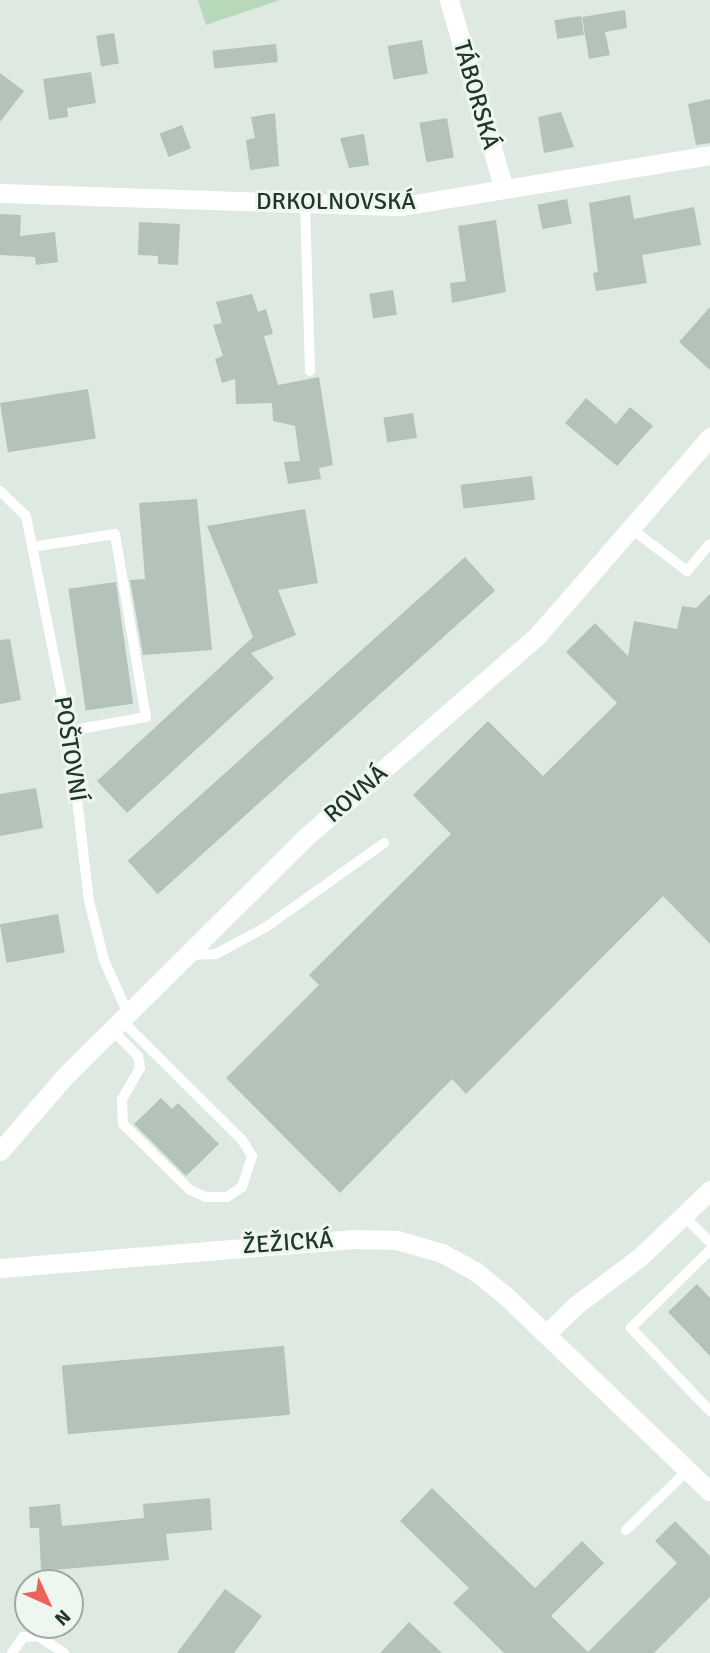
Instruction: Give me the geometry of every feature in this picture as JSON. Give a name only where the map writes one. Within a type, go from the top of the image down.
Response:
[{"type":"street","name":"TÁBORSKÁ","points":[[449,0],[503,189]]},
{"type":"street","name":"DRKOLNOVSKÁ","points":[[0,193],[402,206],[710,155]]},
{"type":"street","name":"ROVNÁ","points":[[0,1152],[120,1022],[308,835],[537,636],[633,530],[710,438]]},
{"type":"street","points":[[546,1335],[684,1216],[710,1190]]},
{"type":"street","name":"ŽEŽICKÁ","points":[[0,1268],[311,1241],[397,1240],[442,1253],[475,1272],[546,1335],[686,1472],[710,1492]]},
{"type":"lane","points":[[305,204],[310,371]]},
{"type":"lane","name":"POŠTOVNÍ","points":[[0,491],[26,516],[69,731],[89,901],[120,1022]]},
{"type":"lane","points":[[633,530],[687,571],[710,544]]},
{"type":"lane","points":[[32,547],[115,534],[146,717],[69,731]]},
{"type":"lane","points":[[187,955],[216,954],[266,927],[384,843]]},
{"type":"lane","points":[[120,1022],[242,1140],[253,1156],[242,1186],[227,1197],[206,1197],[190,1190],[123,1124],[122,1099],[141,1068],[138,1056],[120,1022]]},
{"type":"lane","points":[[684,1216],[710,1242]]},
{"type":"lane","points":[[710,1250],[631,1328],[710,1410]]},
{"type":"lane","points":[[626,1530],[686,1472]]},
{"type":"lane","points":[[12,1653],[23,1637],[38,1636],[64,1653]]},
{"type":"green space","points":[[198,0],[280,0],[206,25]]},
{"type":"building","points":[[625,10],[627,28],[605,32],[610,55],[589,59],[582,17]]},
{"type":"building","points":[[581,16],[584,35],[557,39],[554,20]]},
{"type":"building","points":[[114,33],[119,64],[101,66],[96,36]]},
{"type":"building","points":[[422,40],[428,73],[393,80],[388,46]]},
{"type":"building","points":[[276,44],[278,62],[214,69],[212,51]]},
{"type":"building","points":[[91,72],[96,103],[67,108],[68,117],[49,120],[43,79]]},
{"type":"building","points":[[0,73],[24,91],[0,122]]},
{"type":"building","points":[[710,99],[710,143],[696,145],[688,104]]},
{"type":"building","points":[[561,112],[574,147],[544,153],[538,117]]},
{"type":"building","points":[[275,113],[279,166],[250,170],[246,140],[255,138],[251,117]]},
{"type":"building","points":[[447,118],[454,157],[426,162],[419,123]]},
{"type":"building","points":[[182,125],[191,148],[169,157],[160,134]]},
{"type":"building","points":[[364,134],[369,165],[349,168],[340,138]]},
{"type":"building","points":[[630,195],[634,219],[694,207],[701,245],[642,255],[647,283],[596,291],[593,273],[598,272],[589,203]]},
{"type":"building","points":[[567,199],[572,224],[542,229],[538,205]]},
{"type":"building","points":[[0,214],[21,215],[20,236],[55,232],[58,262],[36,265],[35,257],[0,255]]},
{"type":"building","points":[[496,220],[506,292],[452,303],[450,283],[466,281],[458,226]]},
{"type":"building","points":[[139,222],[180,224],[178,265],[158,264],[158,256],[138,255]]},
{"type":"building","points":[[393,290],[397,315],[373,318],[369,294]]},
{"type":"building","points":[[252,294],[258,312],[266,309],[273,334],[264,336],[278,385],[319,377],[333,465],[319,468],[321,479],[288,484],[284,462],[300,461],[295,426],[273,421],[272,403],[236,404],[235,379],[222,383],[215,359],[223,356],[213,325],[222,323],[216,302]]},
{"type":"building","points":[[710,307],[710,370],[679,342]]},
{"type":"building","points":[[88,389],[96,438],[8,452],[0,403]]},
{"type":"building","points":[[586,398],[616,424],[630,407],[653,426],[617,466],[565,423]]},
{"type":"building","points":[[413,413],[417,438],[387,442],[383,418]]},
{"type":"building","points":[[532,476],[535,500],[463,509],[461,485]]},
{"type":"building","points":[[197,499],[212,650],[143,655],[130,580],[145,579],[139,503]]},
{"type":"building","points":[[305,509],[318,583],[278,590],[296,635],[251,653],[274,678],[127,813],[97,781],[253,637],[207,526]]},
{"type":"building","points":[[465,557],[495,590],[158,894],[128,861]]},
{"type":"building","points":[[116,582],[133,704],[86,710],[68,589]]},
{"type":"building","points":[[710,594],[710,944],[663,896],[466,1094],[452,1079],[340,1193],[226,1078],[319,985],[309,975],[451,834],[413,795],[488,721],[543,776],[617,703],[566,652],[595,623],[628,656],[634,621],[677,629],[682,606],[696,608]]},
{"type":"building","points":[[10,639],[21,700],[0,704],[0,640]]},
{"type":"building","points":[[36,788],[43,828],[0,836],[0,794]]},
{"type":"building","points":[[58,914],[65,952],[7,963],[0,924]]},
{"type":"building","points":[[161,1098],[172,1109],[178,1103],[219,1144],[186,1176],[134,1124]]},
{"type":"building","points":[[697,1284],[710,1298],[710,1356],[668,1312]]},
{"type":"building","points":[[284,1346],[290,1415],[68,1434],[62,1365]]},
{"type":"building","points":[[432,1488],[535,1588],[582,1541],[604,1563],[551,1616],[588,1652],[677,1563],[655,1541],[675,1521],[710,1556],[710,1597],[654,1653],[504,1653],[453,1603],[469,1588],[400,1521]]},
{"type":"building","points":[[210,1498],[212,1530],[166,1534],[169,1560],[41,1569],[39,1528],[30,1528],[29,1507],[60,1504],[62,1526],[144,1518],[143,1504]]},
{"type":"building","points":[[225,1589],[262,1616],[234,1653],[177,1653]]},
{"type":"building","points":[[409,1622],[442,1653],[380,1653]]}]
